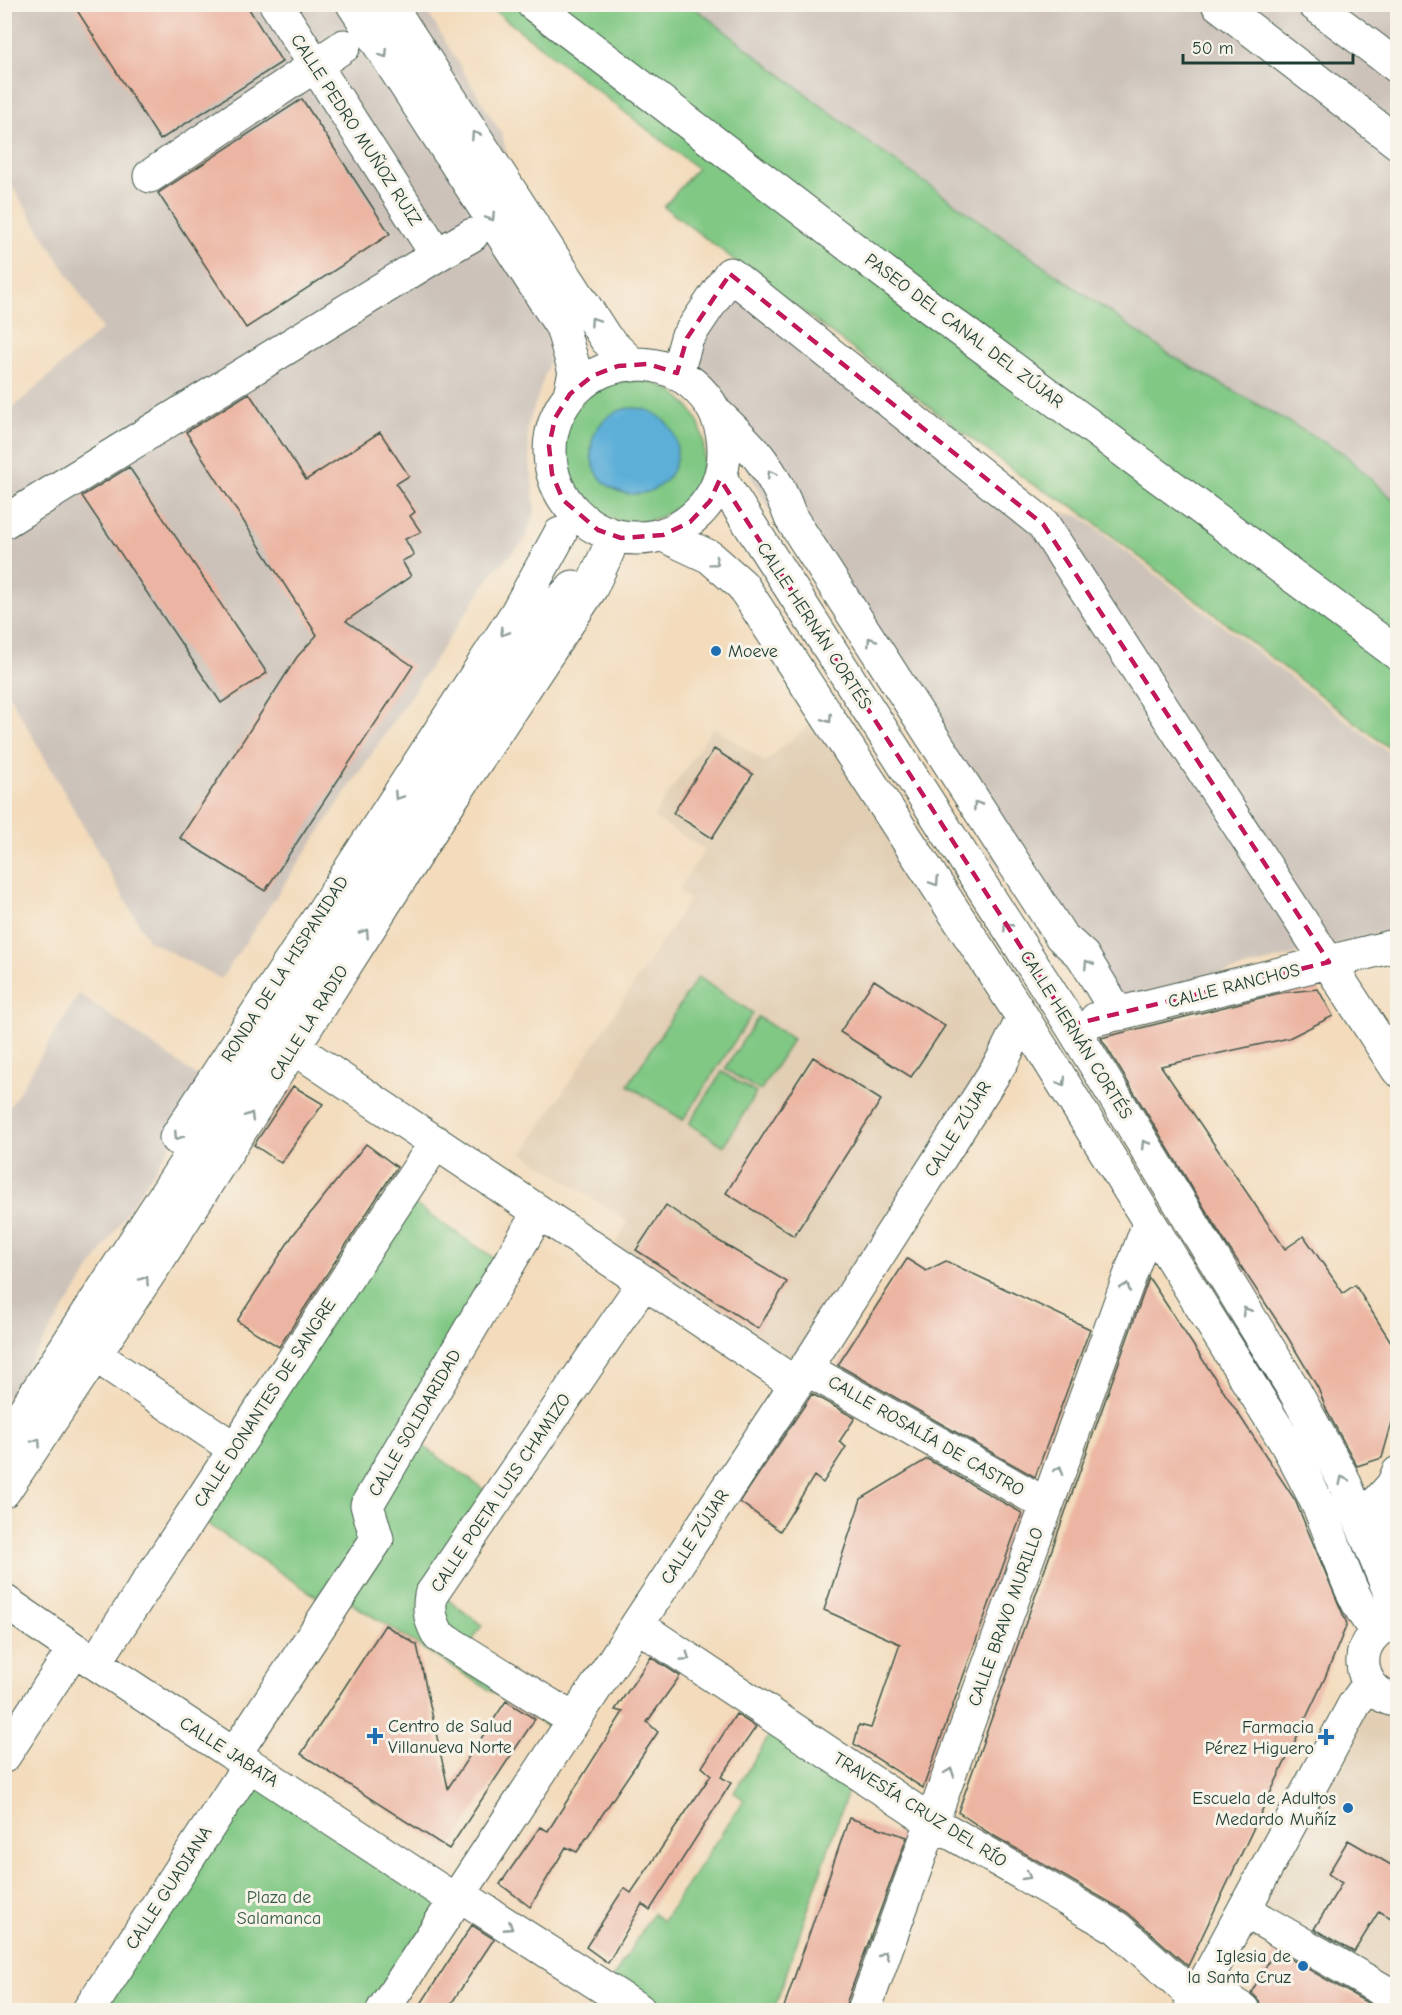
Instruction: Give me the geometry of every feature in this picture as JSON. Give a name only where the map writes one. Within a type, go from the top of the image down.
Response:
[{"type":"street","name":"CALLE PEDRO MUÑOZ RUIZ","points":[[276,4],[437,255]]},
{"type":"street","points":[[353,4],[562,327],[575,372],[570,394]]},
{"type":"street","points":[[389,4],[606,339],[633,365]]},
{"type":"street","name":"PASEO DEL CANAL DEL ZÚJAR","points":[[533,4],[931,308],[1398,654]]},
{"type":"street","points":[[1218,4],[1398,143]]},
{"type":"street","points":[[1314,4],[1398,67]]},
{"type":"street","points":[[150,176],[344,46]]},
{"type":"street","points":[[4,522],[472,235]]},
{"type":"street","points":[[677,373],[687,338],[730,274],[1043,524],[1398,1070]]},
{"type":"street","points":[[718,414],[725,438],[725,463],[710,501],[690,522],[663,535],[614,545],[579,517],[563,500],[552,474],[549,446],[555,418],[570,394],[592,376],[618,366],[648,364],[677,373],[701,390],[718,414],[754,449],[771,473],[798,528],[1061,936],[1083,956],[1119,1014]]},
{"type":"street","name":"CALLE HERNÁN CORTÉS","points":[[663,535],[710,557],[742,585],[1023,1018],[1296,1460],[1320,1509],[1349,1586],[1364,1615],[1392,1610],[1385,1494],[1343,1479],[1294,1390],[1071,1024],[720,478]]},
{"type":"street","name":"RONDA DE LA HISPANIDAD","points":[[536,626],[559,555],[563,500]]},
{"type":"street","name":"RONDA DE LA HISPANIDAD","points":[[4,1401],[516,614],[560,534]]},
{"type":"street","name":"RONDA DE LA HISPANIDAD","points":[[4,1442],[536,626],[614,545]]},
{"type":"street","name":"CALLE LA RADIO","points":[[4,1491],[158,1260],[444,810],[591,588],[614,545]]},
{"type":"street","name":"CALLE RANCHOS","points":[[1071,1024],[1398,945]]},
{"type":"street","name":"CALLE ZÚJAR","points":[[383,2010],[801,1376],[1002,1061],[1023,1018]]},
{"type":"street","name":"CALLE ROSALÍA DE CASTRO","points":[[293,1047],[644,1282],[801,1376],[1047,1505]]},
{"type":"street","name":"CALLE ZÚJAR","points":[[1002,1061],[1024,1052],[1042,1050]]},
{"type":"street","name":"CALLE DONANTES DE SANGRE","points":[[4,1756],[85,1656],[193,1514],[436,1142]]},
{"type":"street","name":"CALLE SOLIDARIDAD","points":[[242,1760],[332,1607],[377,1539],[367,1505],[539,1212]]},
{"type":"street","name":"CALLE BRAVO MURILLO","points":[[864,2010],[1149,1223]]},
{"type":"street","name":"CALLE POETA LUIS CHAMIZO","points":[[574,1720],[438,1636],[429,1609],[431,1596],[644,1282]]},
{"type":"street","points":[[95,1355],[235,1449]]},
{"type":"street","points":[[1385,1494],[1398,1540]]},
{"type":"street","name":"CALLE JABATA","points":[[4,1601],[242,1760],[458,1898],[598,2000],[639,2010]]},
{"type":"street","points":[[1392,1610],[1368,1641],[1363,1653],[1363,1666],[1369,1684],[1383,1697],[1398,1701]]},
{"type":"street","name":"TRAVESÍA CRUZ DEL RÍO","points":[[637,1625],[932,1822],[1117,1928],[1198,1999],[1243,2010]]},
{"type":"street","points":[[1198,1999],[1354,1705],[1369,1684]]},
{"type":"street","name":"CALLE GUADIANA","points":[[88,2010],[242,1760]]},
{"type":"street","points":[[1245,1911],[1398,1999]]},
{"type":"highlighted area","points":[[730,274],[1043,524],[1329,962],[1071,1025],[720,479],[710,501],[690,522],[663,535],[621,538],[598,530],[563,500],[552,474],[549,446],[555,418],[570,394],[592,376],[618,366],[648,364],[677,373],[687,338]]},
{"type":"shaded area","points":[[5,5],[423,5],[502,135],[544,302],[550,360],[527,428],[535,511],[524,541],[494,571],[221,979],[148,940],[5,688],[4,416],[102,329],[5,175]]},
{"type":"shaded area","points":[[691,5],[1397,5],[1397,503],[1343,453],[1172,356],[872,145]]},
{"type":"shaded area","points":[[742,278],[1037,508],[1080,516],[1397,759],[1397,929],[1094,1006],[1056,956],[766,504],[697,375],[696,342]]},
{"type":"shaded area","points":[[824,713],[1023,1018],[796,1384],[608,1258],[628,1222],[523,1153],[689,900],[678,890],[705,850],[653,817],[713,727],[765,762]]},
{"type":"shaded area","points":[[79,994],[210,1085],[5,1400],[4,1116]]},
{"type":"shaded area","name":"Escuela de Adultos Medardo Muñíz","points":[[1397,1701],[1397,1999],[1245,1911],[1354,1705]]},
{"type":"green space","points":[[487,5],[691,5],[872,145],[1172,356],[1343,453],[1397,503],[1397,754],[1074,507],[1029,482],[664,207],[697,168]]},
{"type":"green space","points":[[633,380],[660,385],[683,401],[699,424],[704,451],[699,478],[683,501],[660,517],[633,522],[606,517],[583,501],[567,478],[562,451],[567,424],[583,401],[606,385]]},
{"type":"green space","points":[[698,977],[753,1013],[683,1120],[628,1085]]},
{"type":"green space","points":[[758,1017],[793,1039],[760,1091],[725,1069]]},
{"type":"green space","points":[[722,1072],[756,1093],[724,1146],[689,1124]]},
{"type":"green space","points":[[401,1195],[507,1267],[408,1435],[497,1499],[435,1590],[482,1625],[465,1652],[574,1720],[564,1737],[340,1596],[332,1607],[193,1514]]},
{"type":"green space","points":[[779,1720],[855,1770],[774,2010],[639,2010],[606,1989],[653,1913],[663,1921],[744,1800],[734,1792]]},
{"type":"green space","name":"Plaza de Salamanca","points":[[249,1765],[456,1901],[383,2010],[89,2010]]},
{"type":"water","points":[[626,408],[642,408],[665,420],[674,434],[677,451],[674,468],[665,482],[642,494],[626,494],[610,487],[598,475],[591,459],[591,443],[598,427],[610,415]]},
{"type":"building","points":[[73,4],[246,4],[282,62],[160,140]]},
{"type":"building","points":[[302,99],[390,234],[246,328],[158,193]]},
{"type":"building","points":[[249,393],[306,480],[380,432],[409,476],[396,484],[415,512],[410,516],[421,532],[405,539],[414,555],[402,561],[411,576],[346,621],[413,666],[265,891],[180,838],[297,657],[317,635],[186,432]]},
{"type":"building","points":[[129,467],[267,673],[221,703],[82,496]]},
{"type":"building","points":[[714,749],[753,774],[712,838],[673,813]]},
{"type":"building","points":[[874,980],[945,1026],[911,1077],[840,1032]]},
{"type":"building","points":[[1318,989],[1333,1016],[1289,1038],[1161,1066],[1285,1249],[1304,1236],[1343,1293],[1355,1285],[1398,1353],[1398,1401],[1382,1458],[1357,1466],[1327,1411],[1318,1388],[1287,1336],[1225,1242],[1101,1038],[1280,993]]},
{"type":"building","points":[[813,1057],[881,1100],[794,1236],[726,1193]]},
{"type":"building","points":[[293,1086],[323,1104],[281,1163],[254,1145]]},
{"type":"building","points":[[366,1144],[397,1167],[279,1347],[237,1321],[293,1235]]},
{"type":"building","points":[[666,1205],[714,1238],[787,1282],[758,1329],[636,1250]]},
{"type":"building","points":[[907,1259],[926,1271],[946,1261],[1090,1329],[1035,1477],[838,1365]]},
{"type":"building","points":[[1149,1278],[1295,1500],[1347,1624],[1324,1680],[1188,1966],[1127,1912],[989,1833],[958,1812]]},
{"type":"building","points":[[812,1394],[855,1418],[839,1442],[846,1447],[823,1483],[814,1476],[780,1531],[740,1502]]},
{"type":"building","points":[[927,1459],[1022,1513],[923,1788],[854,1744],[859,1725],[871,1728],[900,1644],[824,1610],[861,1499]]},
{"type":"building","name":"Centro de Salud Villanueva Norte","points":[[385,1625],[417,1645],[448,1788],[506,1701],[535,1719],[449,1849],[301,1754]]},
{"type":"building","points":[[651,1657],[680,1676],[647,1722],[658,1732],[577,1852],[566,1847],[530,1907],[500,1884],[540,1827],[548,1831],[623,1712],[615,1710]]},
{"type":"building","points":[[736,1714],[756,1727],[721,1777],[731,1783],[650,1910],[642,1904],[608,1963],[586,1947],[624,1888],[631,1893],[711,1775],[702,1767]]},
{"type":"building","points":[[849,1818],[907,1837],[846,2004],[846,2010],[783,2010]]},
{"type":"building","points":[[1348,1840],[1398,1869],[1398,1907],[1391,1918],[1379,1911],[1354,1952],[1314,1929],[1342,1883],[1328,1874]]},
{"type":"building","points":[[472,1925],[494,1939],[447,2010],[417,2010]]},
{"type":"building","points":[[1275,1950],[1380,2010],[1262,2010],[1259,2001],[1251,1993]]},
{"type":"place","name":"Moeve","points":[[716,651]]},
{"type":"place","name":"Centro de Salud Villanueva Norte","points":[[375,1736]]},
{"type":"place","name":"Farmacia Pérez Higuero","points":[[1326,1737]]},
{"type":"place","name":"Escuela de Adultos Medardo Muñíz","points":[[1348,1808]]},
{"type":"place","name":"Iglesia de la Santa Cruz","points":[[1303,1966]]}]
